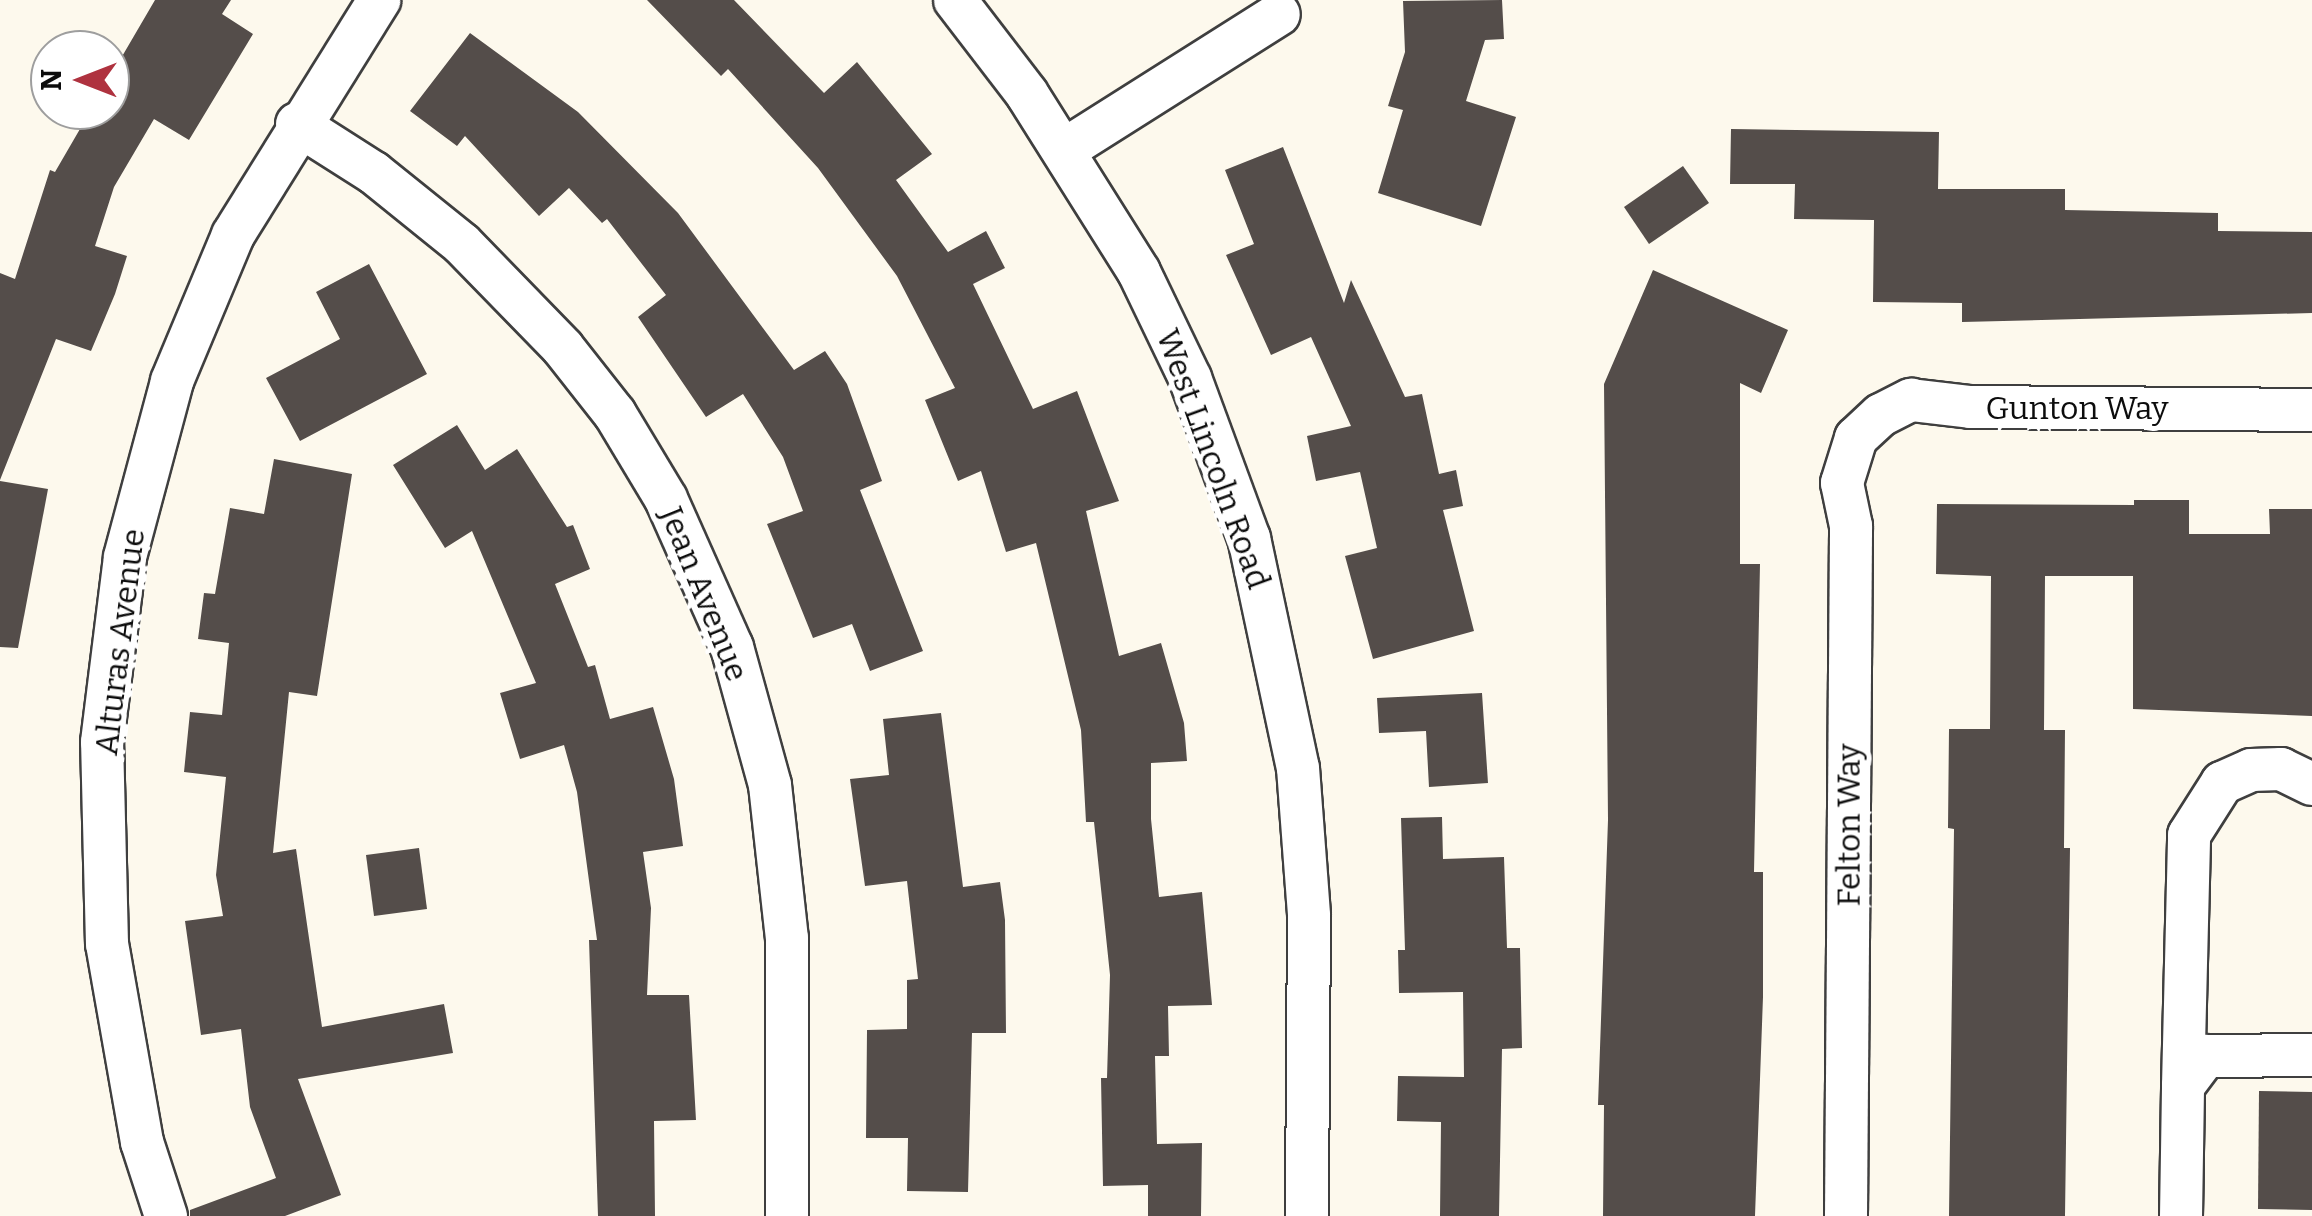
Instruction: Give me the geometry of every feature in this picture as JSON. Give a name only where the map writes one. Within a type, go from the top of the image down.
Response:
[{"type":"street","name":"Alturas Avenue","points":[[166,1216],[142,1142],[108,944],[102,742],[124,557],[172,381],[233,235],[297,124],[379,0]]},
{"type":"street","name":"West Lincoln Road","points":[[954,0],[1064,150],[1138,272],[1190,378],[1249,538],[1274,633],[1298,768],[1309,916],[1307,1216]]},
{"type":"street","points":[[1064,150],[1279,14]]},
{"type":"street","name":"Jean Avenue","points":[[297,124],[374,174],[462,244],[563,348],[615,414],[681,532],[732,647],[770,785],[787,938],[786,1216]]},
{"type":"street","name":"Gunton Way","points":[[1856,438],[1881,415],[1912,400],[1971,407],[2312,410]]},
{"type":"street","name":"Felton Way","points":[[1846,1216],[1851,526],[1842,482],[1856,438]]},
{"type":"street","points":[[2181,1216],[2189,835],[2222,783],[2250,770],[2281,769],[2312,784]]},
{"type":"street","points":[[2182,1086],[2206,1056],[2312,1055]]},
{"type":"building","points":[[155,0],[231,0],[222,14],[253,34],[189,140],[154,119],[114,187],[95,246],[127,256],[115,294],[91,351],[56,339],[0,480],[0,273],[15,279],[50,170],[55,172],[79,130],[130,130],[130,43]]},
{"type":"building","points":[[647,0],[734,0],[824,93],[857,62],[932,154],[896,180],[948,252],[986,231],[1005,268],[973,284],[1033,409],[1077,391],[1119,501],[1086,511],[1119,656],[1161,643],[1184,723],[1187,761],[1151,763],[1151,819],[1159,897],[1202,892],[1212,1005],[1168,1006],[1169,1056],[1155,1056],[1157,1144],[1202,1143],[1201,1216],[1148,1216],[1148,1185],[1103,1186],[1101,1078],[1107,1078],[1110,975],[1094,822],[1086,822],[1081,730],[1036,543],[1006,552],[981,471],[958,481],[925,400],[955,388],[897,276],[818,168],[728,69],[721,76]]},
{"type":"building","points":[[1502,0],[1504,39],[1485,40],[1466,101],[1516,117],[1481,226],[1378,193],[1403,110],[1388,106],[1405,52],[1403,1]]},
{"type":"building","points":[[470,33],[578,112],[678,213],[794,370],[825,351],[847,384],[882,481],[860,490],[923,651],[870,671],[852,624],[813,638],[767,524],[803,511],[783,457],[743,394],[706,417],[638,317],[666,295],[607,219],[602,223],[569,188],[539,216],[465,136],[457,146],[410,111]]},
{"type":"building","points":[[1731,129],[1939,132],[1938,189],[2065,189],[2065,210],[2218,213],[2218,231],[2312,232],[2312,313],[1962,322],[1962,303],[1873,302],[1874,220],[1794,219],[1795,184],[1730,184]]},
{"type":"building","points":[[1283,147],[1344,303],[1351,280],[1405,397],[1422,394],[1439,474],[1456,470],[1463,506],[1443,510],[1474,631],[1373,659],[1345,556],[1377,548],[1360,472],[1316,481],[1307,436],[1351,426],[1311,337],[1271,355],[1226,255],[1254,244],[1225,170]]},
{"type":"building","points":[[1683,166],[1709,203],[1649,244],[1624,207]]},
{"type":"building","points":[[369,264],[427,374],[300,441],[266,378],[340,339],[316,292]]},
{"type":"building","points":[[1653,270],[1788,330],[1761,393],[1740,383],[1740,564],[1760,564],[1754,872],[1763,872],[1763,997],[1755,1216],[1603,1216],[1604,1105],[1598,1105],[1608,820],[1604,384]]},
{"type":"building","points":[[457,425],[485,470],[517,449],[567,527],[573,525],[590,569],[555,584],[588,667],[595,665],[610,719],[653,707],[674,779],[683,846],[643,852],[651,908],[647,995],[689,995],[696,1120],[654,1121],[655,1216],[598,1216],[589,940],[597,940],[577,792],[564,745],[520,759],[500,693],[536,683],[472,531],[445,548],[393,465]]},
{"type":"building","points":[[274,459],[352,474],[317,696],[289,692],[273,853],[296,849],[322,1027],[444,1004],[453,1053],[298,1079],[341,1195],[285,1216],[190,1216],[190,1210],[276,1178],[250,1107],[241,1029],[201,1035],[185,921],[223,916],[216,875],[226,777],[184,772],[190,712],[222,715],[229,643],[198,639],[204,593],[215,594],[230,508],[264,514]]},
{"type":"building","points":[[0,481],[48,489],[18,648],[0,647]]},
{"type":"building","points":[[2134,500],[2189,500],[2189,534],[2270,534],[2269,509],[2312,509],[2312,716],[2133,709],[2133,576],[2045,576],[2044,730],[2065,730],[2064,848],[2070,848],[2065,1216],[1949,1216],[1954,829],[1948,828],[1949,729],[1990,729],[1991,576],[1936,574],[1937,504],[2134,505]]},
{"type":"building","points":[[1482,693],[1488,783],[1429,787],[1426,731],[1379,733],[1377,698]]},
{"type":"building","points":[[941,713],[963,887],[1000,882],[1005,920],[1006,1033],[972,1033],[968,1192],[907,1191],[908,1138],[866,1138],[867,1030],[907,1029],[907,980],[918,979],[907,881],[865,886],[850,779],[889,775],[883,719]]},
{"type":"building","points":[[1442,817],[1443,859],[1504,857],[1507,948],[1520,948],[1522,1048],[1502,1049],[1499,1216],[1440,1216],[1441,1122],[1397,1121],[1398,1076],[1464,1077],[1463,992],[1399,993],[1398,950],[1405,950],[1401,818]]},
{"type":"building","points":[[419,848],[427,909],[374,916],[366,855]]},
{"type":"building","points":[[2259,1091],[2312,1092],[2312,1210],[2258,1209]]}]
